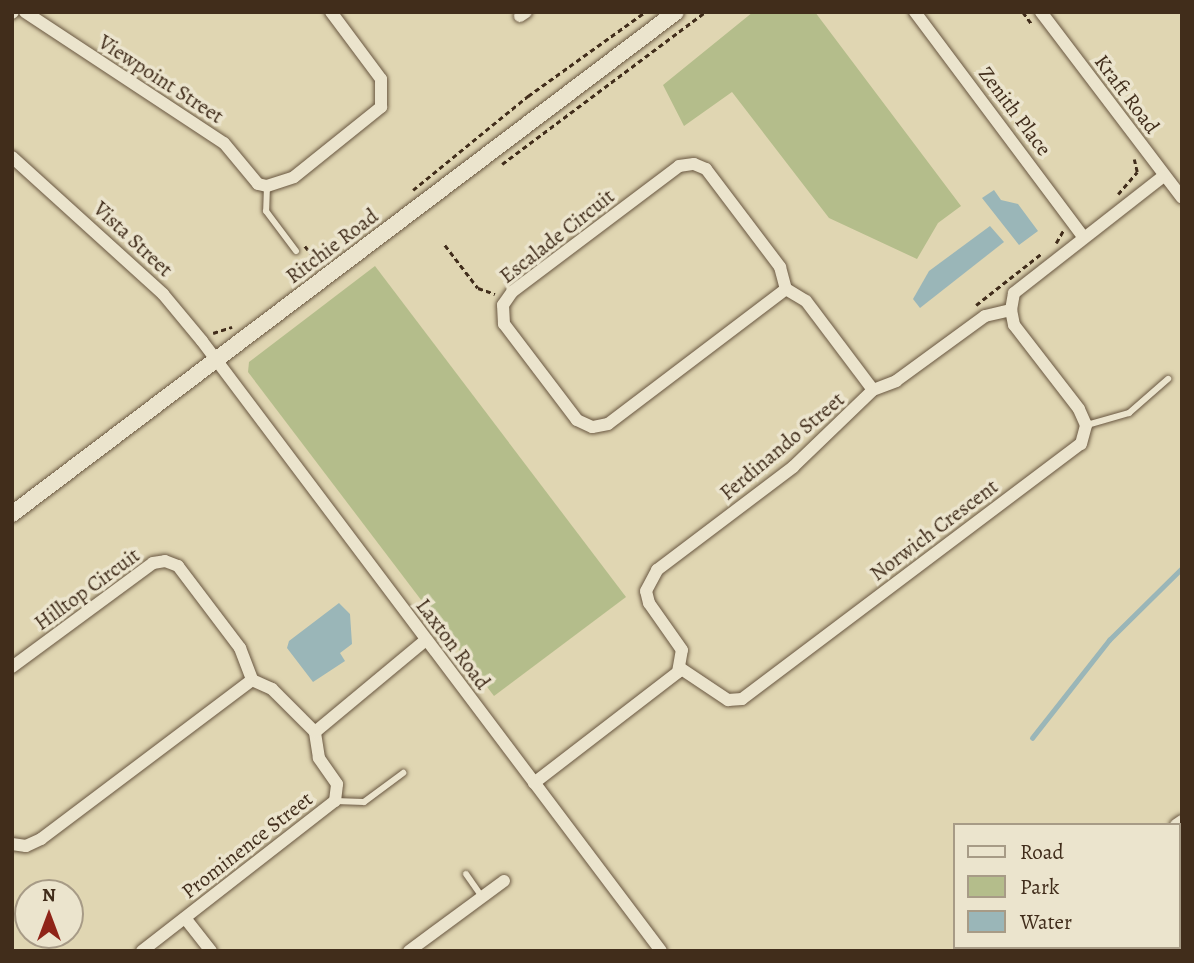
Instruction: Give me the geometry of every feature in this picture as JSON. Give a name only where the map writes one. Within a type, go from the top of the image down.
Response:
[{"type":"street","name":"Viewpoint Street","points":[[25,12],[224,143],[258,184],[267,186]]},
{"type":"street","points":[[267,186],[294,177],[381,107],[381,79],[331,12]]},
{"type":"street","name":"Ritchie Road","points":[[12,514],[676,12]]},
{"type":"street","name":"Zenith Place","points":[[915,12],[1083,236]]},
{"type":"street","name":"Kraft Road","points":[[1041,12],[1182,198]]},
{"type":"street","name":"Vista Street","points":[[12,157],[163,294],[217,359]]},
{"type":"street","name":"Escalade Circuit","points":[[786,289],[608,424],[593,427],[577,420],[504,324],[503,305],[512,292],[679,166],[694,164],[706,169],[780,267],[786,289],[806,301],[873,390]]},
{"type":"street","points":[[1086,425],[1014,325],[1011,310],[1014,293],[1083,236],[1164,176]]},
{"type":"street","name":"Ferdinando Street","points":[[680,668],[682,650],[649,603],[649,580],[793,467],[873,390],[896,381],[985,316],[1011,310]]},
{"type":"street","name":"Laxton Road","points":[[217,359],[661,951]]},
{"type":"street","name":"Norwich Crescent","points":[[680,668],[729,700],[743,699],[1081,444],[1086,425]]},
{"type":"street","name":"Hilltop Circuit","points":[[12,667],[153,562],[165,561],[178,566],[240,648],[252,680]]},
{"type":"street","points":[[12,844],[26,846],[41,839],[252,680],[272,688],[315,732],[426,640]]},
{"type":"street","points":[[534,783],[680,668]]},
{"type":"street","name":"Prominence Street","points":[[142,951],[335,801],[337,784],[319,758],[315,732]]},
{"type":"street","points":[[409,951],[504,881]]},
{"type":"street","points":[[186,918],[211,951]]},
{"type":"lane","points":[[267,186],[266,211],[296,251]]},
{"type":"lane","points":[[1086,425],[1129,413],[1168,379]]},
{"type":"lane","points":[[335,801],[364,802],[403,773]]},
{"type":"lane","points":[[466,874],[482,897]]},
{"type":"path","points":[[403,199],[528,96],[645,12]]},
{"type":"path","points":[[502,164],[705,12]]},
{"type":"path","points":[[1023,12],[1040,34]]},
{"type":"path","points":[[1112,200],[1137,172],[1133,156]]},
{"type":"path","points":[[973,309],[1056,243],[1062,221]]},
{"type":"path","points":[[296,236],[319,263]]},
{"type":"path","points":[[445,245],[478,288],[496,294],[493,303]]},
{"type":"path","points":[[308,271],[329,255]]},
{"type":"path","points":[[202,341],[241,321]]},
{"type":"green space","points":[[753,12],[815,12],[961,206],[938,223],[917,259],[829,218],[732,92],[684,126],[663,85]]},
{"type":"green space","points":[[375,266],[626,597],[494,696],[248,372],[249,362]]},
{"type":"water","points":[[994,190],[1001,200],[1018,204],[1038,231],[1019,245],[982,198]]},
{"type":"water","points":[[990,226],[1004,242],[920,308],[913,299],[929,271]]},
{"type":"water","points":[[339,603],[350,614],[352,644],[340,653],[345,661],[313,682],[287,648],[289,641]]},
{"type":"waterway","points":[[1032,738],[1109,640],[1182,568]]}]
